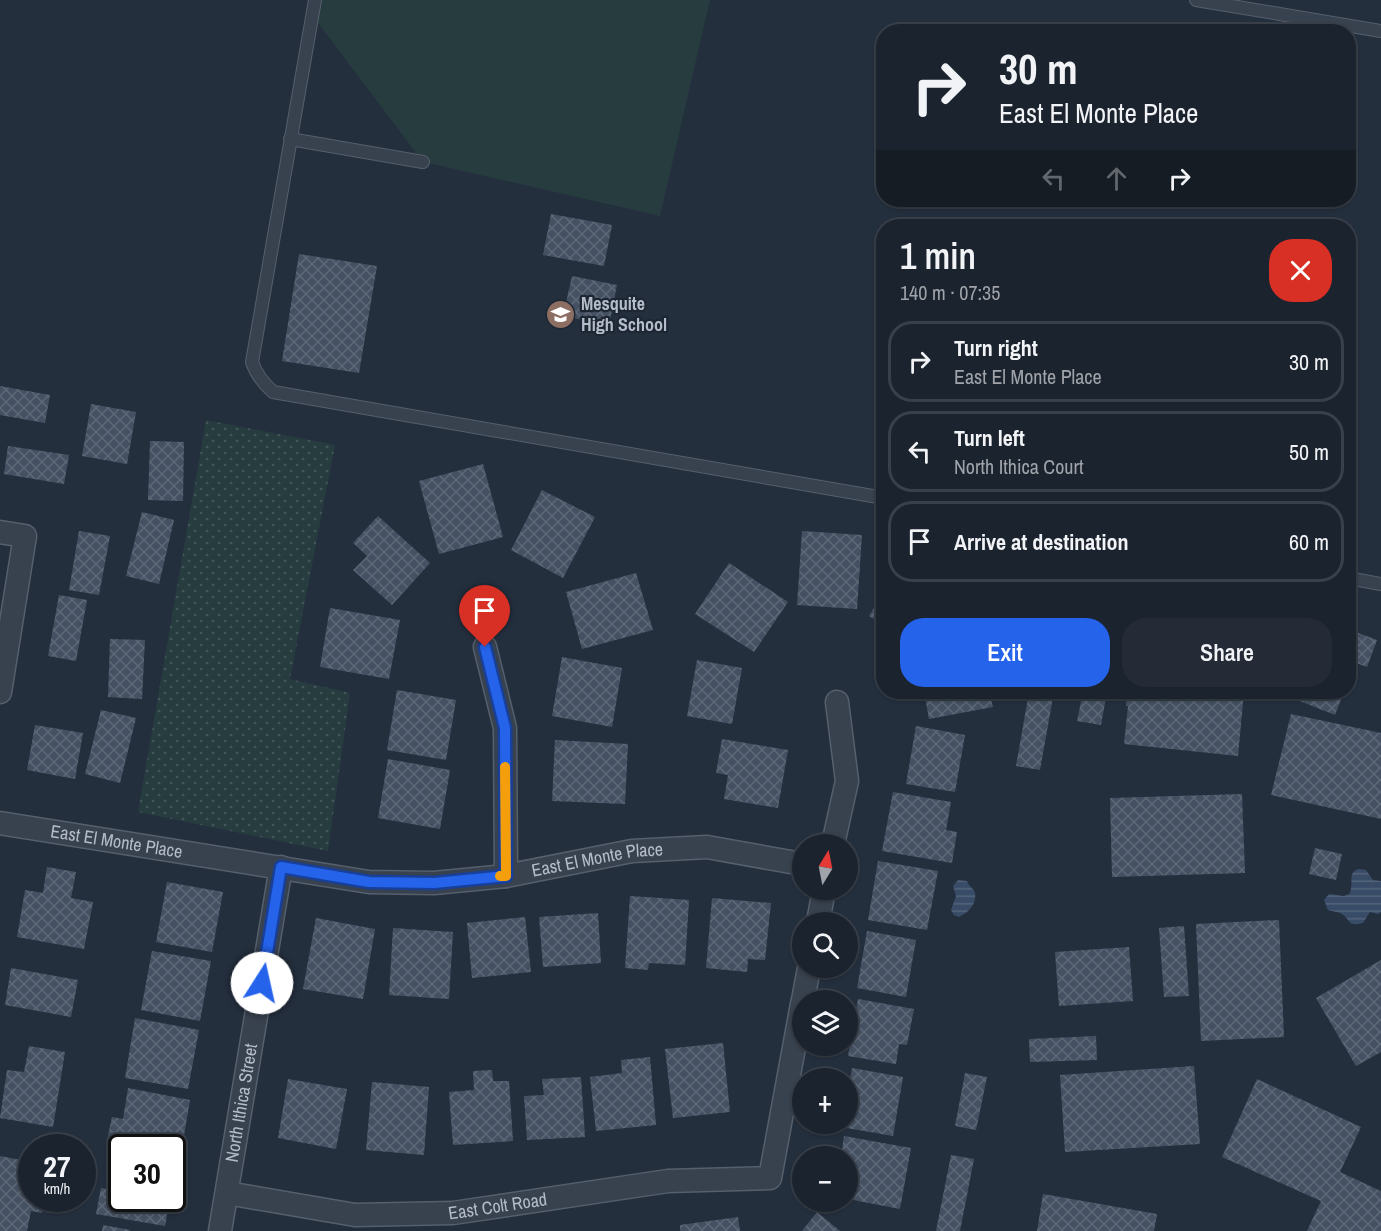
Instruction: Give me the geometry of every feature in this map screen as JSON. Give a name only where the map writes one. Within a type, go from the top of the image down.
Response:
[{"type":"street","points":[[0,532],[26,536],[0,692]]},
{"type":"street","points":[[485,647],[505,728],[506,876]]},
{"type":"street","points":[[835,834],[847,781],[837,702]]},
{"type":"street","name":"East El Monte Place","points":[[0,823],[369,882],[434,883],[506,876],[632,851],[707,848],[792,862]]},
{"type":"street","name":"North Ithica Street","points":[[220,1231],[281,867]]},
{"type":"street","name":"East Colt Road","points":[[227,1193],[355,1215],[453,1213],[668,1181],[770,1178],[793,1056]]},
{"type":"lane","points":[[315,0],[252,362],[260,378],[273,392],[876,497]]},
{"type":"lane","points":[[1196,0],[1339,24]]},
{"type":"lane","points":[[1356,27],[1381,31]]},
{"type":"lane","points":[[290,139],[423,162]]},
{"type":"lane","points":[[1356,579],[1381,584]]},
{"type":"green space","points":[[317,0],[710,0],[660,216],[423,162],[312,15]]},
{"type":"green space","points":[[206,420],[335,445],[290,679],[350,693],[328,851],[138,812]]},
{"type":"water","points":[[1359,869],[1366,870],[1373,880],[1381,881],[1381,912],[1378,914],[1370,912],[1363,923],[1354,924],[1340,913],[1328,910],[1324,900],[1329,894],[1344,896],[1349,894],[1353,873]]},
{"type":"water","points":[[958,880],[967,881],[975,893],[975,901],[971,908],[959,917],[951,910],[956,896],[953,886]]},
{"type":"building","points":[[551,214],[612,225],[604,266],[543,255]]},
{"type":"building","points":[[299,254],[377,266],[359,373],[282,361]]},
{"type":"building","points":[[572,276],[617,285],[609,325],[563,316]]},
{"type":"building","points":[[0,386],[50,395],[45,423],[0,415]]},
{"type":"building","points":[[91,404],[136,412],[127,464],[82,456]]},
{"type":"building","points":[[150,441],[184,442],[183,501],[148,500]]},
{"type":"building","points":[[8,446],[69,455],[64,484],[4,474]]},
{"type":"building","points":[[483,464],[503,537],[439,554],[419,481]]},
{"type":"building","points":[[542,490],[595,517],[563,578],[511,550]]},
{"type":"building","points":[[142,512],[174,520],[159,584],[126,576]]},
{"type":"building","points":[[378,516],[430,563],[392,605],[353,570],[367,556],[353,543]]},
{"type":"building","points":[[79,531],[110,536],[99,595],[69,590]]},
{"type":"building","points":[[802,531],[862,535],[857,609],[797,605]]},
{"type":"building","points":[[729,563],[788,602],[754,652],[695,614]]},
{"type":"building","points":[[636,573],[653,630],[582,649],[566,592]]},
{"type":"building","points":[[59,595],[87,600],[76,661],[48,656]]},
{"type":"building","points":[[876,605],[876,620],[869,616]]},
{"type":"building","points":[[330,608],[400,620],[389,679],[320,667]]},
{"type":"building","points":[[1356,632],[1377,640],[1367,667],[1356,663]]},
{"type":"building","points":[[110,639],[145,640],[142,699],[108,697]]},
{"type":"building","points":[[562,657],[622,668],[612,727],[552,716]]},
{"type":"building","points":[[697,660],[742,668],[732,724],[687,716]]},
{"type":"building","points":[[397,690],[456,700],[446,760],[387,750]]},
{"type":"building","points":[[925,699],[991,699],[993,707],[929,719]]},
{"type":"building","points":[[1028,699],[1053,699],[1040,770],[1016,766]]},
{"type":"building","points":[[1082,699],[1106,699],[1101,725],[1077,721]]},
{"type":"building","points":[[1126,699],[1243,699],[1238,756],[1124,744],[1128,706],[1126,706]]},
{"type":"building","points":[[1295,699],[1341,699],[1335,715]]},
{"type":"building","points":[[101,710],[136,718],[120,783],[85,774]]},
{"type":"building","points":[[1291,714],[1381,733],[1381,819],[1271,795]]},
{"type":"building","points":[[35,725],[83,733],[75,779],[27,770]]},
{"type":"building","points":[[916,726],[965,735],[955,792],[906,784]]},
{"type":"building","points":[[722,739],[788,750],[778,808],[724,799],[728,775],[716,773]]},
{"type":"building","points":[[555,740],[628,744],[625,804],[552,801]]},
{"type":"building","points":[[388,759],[450,770],[440,829],[378,818]]},
{"type":"building","points":[[893,792],[951,802],[946,830],[957,832],[952,863],[882,851]]},
{"type":"building","points":[[1242,794],[1245,873],[1112,877],[1110,798]]},
{"type":"building","points":[[1315,848],[1342,854],[1336,880],[1309,874]]},
{"type":"building","points":[[878,861],[938,871],[927,930],[868,920]]},
{"type":"building","points":[[47,867],[76,872],[71,898],[93,902],[84,949],[17,937],[25,890],[43,893]]},
{"type":"building","points":[[167,882],[223,892],[212,952],[156,942]]},
{"type":"building","points":[[630,896],[689,900],[685,965],[649,963],[648,970],[625,968]]},
{"type":"building","points":[[712,898],[771,903],[765,960],[748,959],[747,972],[706,968]]},
{"type":"building","points":[[598,913],[601,963],[543,967],[539,917]]},
{"type":"building","points":[[525,917],[531,972],[472,978],[467,923]]},
{"type":"building","points":[[316,918],[375,929],[363,999],[303,989]]},
{"type":"building","points":[[1279,920],[1284,1037],[1201,1041],[1196,924]]},
{"type":"building","points":[[1184,926],[1189,996],[1164,997],[1159,928]]},
{"type":"building","points":[[393,928],[453,932],[449,999],[389,995]]},
{"type":"building","points":[[867,931],[916,940],[906,997],[857,988]]},
{"type":"building","points":[[1129,947],[1133,1001],[1059,1006],[1055,952]]},
{"type":"building","points":[[152,951],[211,961],[200,1021],[141,1010]]},
{"type":"building","points":[[1381,960],[1381,1052],[1356,1066],[1316,998]]},
{"type":"building","points":[[11,968],[78,980],[71,1017],[5,1005]]},
{"type":"building","points":[[858,999],[914,1009],[907,1045],[899,1044],[896,1064],[848,1056],[858,1056]]},
{"type":"building","points":[[135,1018],[199,1030],[188,1089],[125,1078]]},
{"type":"building","points":[[1096,1036],[1097,1060],[1030,1062],[1029,1039]]},
{"type":"building","points":[[723,1043],[730,1112],[673,1118],[665,1049]]},
{"type":"building","points":[[29,1046],[65,1052],[53,1127],[0,1118],[7,1070],[24,1072]]},
{"type":"building","points":[[650,1057],[656,1125],[596,1131],[590,1077],[622,1073],[621,1060]]},
{"type":"building","points":[[1194,1066],[1200,1144],[1065,1152],[1060,1075]]},
{"type":"building","points":[[858,1069],[903,1077],[893,1136],[858,1130]]},
{"type":"building","points":[[492,1070],[493,1081],[509,1081],[513,1141],[453,1145],[449,1092],[474,1090],[473,1071]]},
{"type":"building","points":[[965,1073],[987,1077],[976,1130],[955,1126]]},
{"type":"building","points":[[581,1077],[585,1137],[527,1140],[524,1096],[544,1095],[542,1079]]},
{"type":"building","points":[[288,1079],[347,1089],[336,1149],[278,1138]]},
{"type":"building","points":[[1257,1079],[1361,1127],[1340,1172],[1381,1191],[1381,1231],[1307,1231],[1321,1201],[1222,1157]]},
{"type":"building","points":[[372,1082],[429,1087],[424,1155],[366,1150]]},
{"type":"building","points":[[128,1088],[190,1100],[184,1134],[108,1134],[112,1117],[123,1119]]},
{"type":"building","points":[[844,1136],[911,1148],[900,1209],[858,1201],[858,1146],[842,1146]]},
{"type":"building","points":[[951,1155],[974,1159],[960,1231],[936,1231]]},
{"type":"building","points":[[0,1156],[18,1159],[18,1212],[31,1212],[27,1231],[0,1231]]},
{"type":"building","points":[[101,1188],[108,1189],[108,1212],[168,1212],[165,1226],[96,1214]]},
{"type":"building","points":[[1043,1194],[1157,1214],[1154,1231],[1037,1231]]},
{"type":"building","points":[[817,1212],[840,1231],[802,1231]]},
{"type":"building","points":[[738,1217],[740,1231],[680,1231],[680,1225]]},
{"type":"building","points":[[103,1225],[130,1230],[130,1231],[102,1231]]},
{"type":"slow traffic","points":[[500,876],[506,876],[505,767]]},
{"type":"place","name":"Mesquite High School","points":[[560,314]]},
{"type":"route","points":[[262,983],[281,867],[369,882],[434,883],[506,876],[505,728],[485,647]]}]
